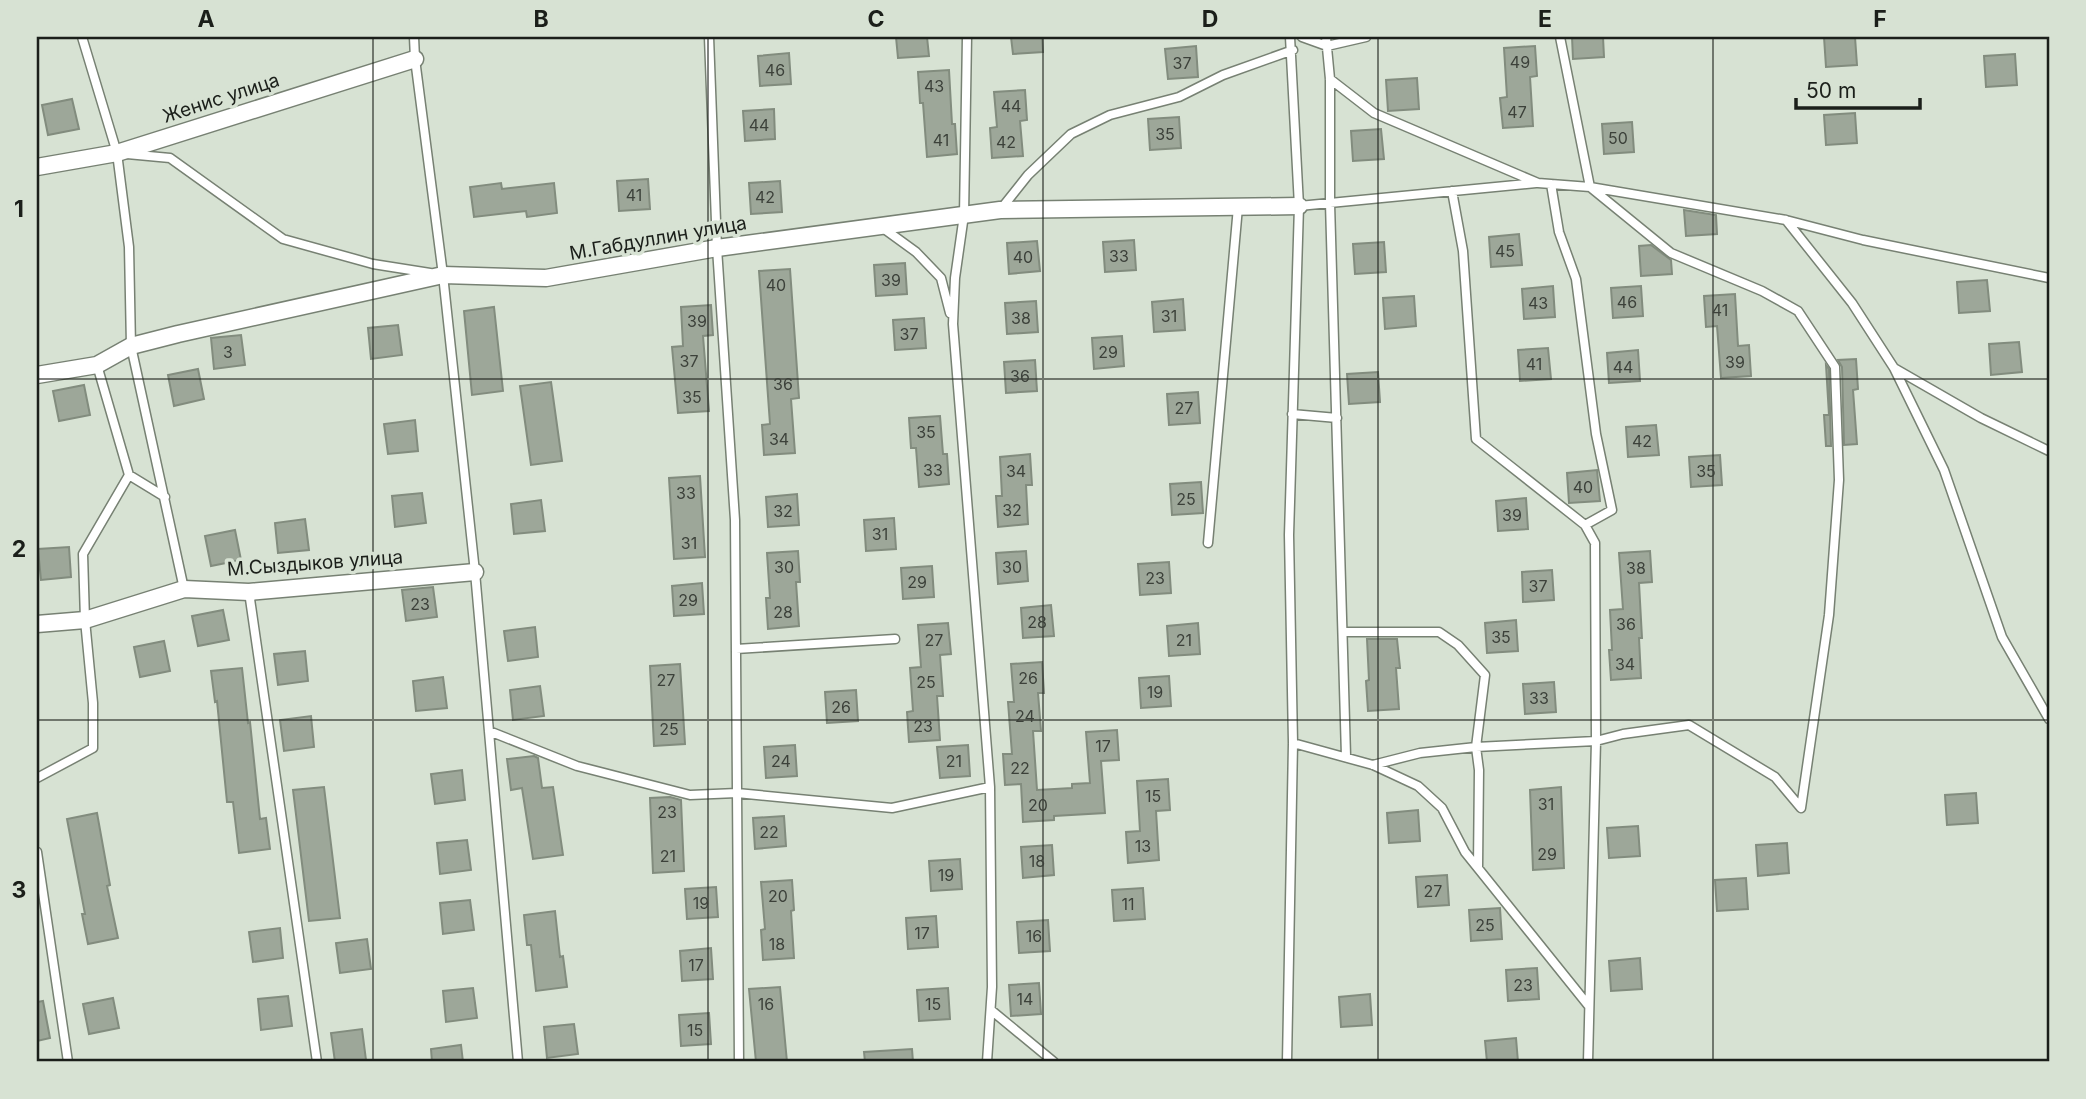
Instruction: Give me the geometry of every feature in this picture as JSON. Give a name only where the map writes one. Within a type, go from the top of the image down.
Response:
[{"type":"street","name":"Женис улица","points":[[37,167],[117,153],[415,59]]},
{"type":"street","name":"М.Габдуллин улица","points":[[37,375],[97,365],[131,346],[443,275],[546,278],[717,248],[1000,210],[1298,206]]},
{"type":"street","name":"М.Сыздыков улица","points":[[37,625],[85,620],[184,589],[249,592],[475,572]]},
{"type":"lane","points":[[82,37],[117,153],[129,247],[131,346],[184,589]]},
{"type":"lane","points":[[414,37],[475,572],[518,1062]]},
{"type":"lane","points":[[709,37],[717,248],[735,520],[738,1062]]},
{"type":"lane","points":[[967,37],[964,215],[955,278],[953,324],[990,787],[990,1010],[987,1062]]},
{"type":"lane","points":[[1287,1062],[1293,743],[1289,535],[1298,206],[1293,50],[1290,37]]},
{"type":"lane","points":[[1302,37],[1326,41],[1366,37]]},
{"type":"lane","points":[[1373,765],[1420,753],[1476,747],[1595,741],[1623,734],[1689,725],[1775,777],[1801,808],[1829,615],[1839,480],[1835,367],[1798,311],[1762,291],[1671,253],[1590,187],[1560,37]]},
{"type":"lane","points":[[1326,41],[1330,79],[1330,203],[1346,756]]},
{"type":"lane","points":[[1000,210],[1028,175],[1071,134],[1110,116],[1180,97],[1223,75],[1293,50]]},
{"type":"lane","points":[[1330,79],[1374,113],[1538,183]]},
{"type":"lane","points":[[117,153],[170,158],[283,239],[373,264],[443,275]]},
{"type":"lane","points":[[1298,206],[1538,183],[1590,187],[1786,220],[1863,240],[2049,278]]},
{"type":"lane","points":[[1551,184],[1559,232],[1576,279],[1596,434],[1612,510],[1585,525]]},
{"type":"lane","points":[[1452,191],[1463,251],[1476,439],[1585,525],[1595,543],[1595,741],[1588,1062]]},
{"type":"lane","points":[[1208,542],[1238,207]]},
{"type":"lane","points":[[1786,220],[1852,303],[1894,368],[1944,471],[2002,638],[2049,719]]},
{"type":"lane","points":[[881,226],[916,251],[941,278],[953,324]]},
{"type":"lane","points":[[97,365],[129,475],[165,497]]},
{"type":"lane","points":[[1894,368],[1981,418],[2049,451]]},
{"type":"lane","points":[[1292,414],[1337,418]]},
{"type":"lane","points":[[37,778],[93,748],[93,704],[85,620],[83,554],[129,475]]},
{"type":"lane","points":[[249,592],[317,1062]]},
{"type":"lane","points":[[1343,632],[1439,632],[1458,645],[1485,675],[1476,747],[1479,770],[1478,867]]},
{"type":"lane","points":[[736,649],[895,639]]},
{"type":"lane","points":[[489,731],[577,766],[690,795],[737,793],[892,808],[990,787]]},
{"type":"lane","points":[[1293,743],[1373,765],[1418,786],[1442,808],[1465,852],[1588,1005]]},
{"type":"lane","points":[[37,852],[68,1062]]},
{"type":"lane","points":[[990,1010],[1054,1062]]},
{"type":"building","points":[[896,37],[927,37],[929,56],[898,58]]},
{"type":"building","points":[[1011,37],[1042,37],[1043,52],[1013,54]]},
{"type":"building","points":[[1572,37],[1603,37],[1604,57],[1573,59]]},
{"type":"building","points":[[1824,37],[1855,37],[1857,65],[1826,67]]},
{"type":"building","points":[[1196,46],[1198,77],[1168,79],[1165,49]]},
{"type":"building","points":[[1535,46],[1537,76],[1530,77],[1533,126],[1503,128],[1500,98],[1507,97],[1504,48]]},
{"type":"building","points":[[789,53],[791,84],[760,86],[758,56]]},
{"type":"building","points":[[2015,54],[2017,85],[1986,87],[1984,56]]},
{"type":"building","points":[[949,70],[952,124],[955,124],[957,154],[927,157],[918,72]]},
{"type":"building","points":[[1417,78],[1419,109],[1388,111],[1386,80]]},
{"type":"building","points":[[1025,90],[1027,120],[1020,121],[1023,156],[992,158],[990,128],[997,127],[994,92]]},
{"type":"building","points":[[72,99],[79,129],[48,135],[42,105]]},
{"type":"building","points":[[774,109],[775,139],[745,141],[743,111]]},
{"type":"building","points":[[1855,113],[1857,143],[1826,145],[1824,115]]},
{"type":"building","points":[[1179,117],[1181,148],[1150,150],[1148,119]]},
{"type":"building","points":[[1632,122],[1634,152],[1604,154],[1602,124]]},
{"type":"building","points":[[1381,129],[1384,159],[1353,161],[1351,131]]},
{"type":"building","points":[[648,179],[650,209],[619,211],[617,181]]},
{"type":"building","points":[[780,181],[782,212],[751,214],[749,183]]},
{"type":"building","points":[[501,183],[502,189],[554,183],[557,213],[527,217],[526,211],[474,217],[470,187]]},
{"type":"building","points":[[1684,210],[1716,215],[1717,234],[1686,236]]},
{"type":"building","points":[[1519,234],[1522,265],[1491,267],[1489,237]]},
{"type":"building","points":[[1134,240],[1136,270],[1105,272],[1103,242]]},
{"type":"building","points":[[1037,241],[1040,271],[1009,274],[1007,243]]},
{"type":"building","points":[[1384,242],[1386,272],[1355,274],[1353,244]]},
{"type":"building","points":[[1651,245],[1671,260],[1672,274],[1641,276],[1639,246]]},
{"type":"building","points":[[905,263],[907,294],[876,296],[874,265]]},
{"type":"building","points":[[790,269],[799,398],[791,399],[795,453],[764,455],[762,425],[770,424],[759,271]]},
{"type":"building","points":[[1987,280],[1990,311],[1959,313],[1957,282]]},
{"type":"building","points":[[1553,286],[1555,317],[1524,319],[1522,289]]},
{"type":"building","points":[[1641,286],[1643,316],[1613,318],[1611,288]]},
{"type":"building","points":[[1735,294],[1738,346],[1749,345],[1751,376],[1721,378],[1717,326],[1706,327],[1704,296]]},
{"type":"building","points":[[1414,296],[1416,326],[1385,329],[1383,298]]},
{"type":"building","points":[[1183,299],[1185,330],[1154,332],[1152,302]]},
{"type":"building","points":[[1036,301],[1038,332],[1007,334],[1005,303]]},
{"type":"building","points":[[711,305],[713,335],[703,336],[709,411],[678,413],[672,347],[683,346],[681,307]]},
{"type":"building","points":[[494,307],[503,391],[472,395],[464,311]]},
{"type":"building","points":[[924,318],[926,348],[895,350],[893,320]]},
{"type":"building","points":[[398,325],[402,355],[371,359],[368,328]]},
{"type":"building","points":[[241,335],[245,365],[214,369],[211,338]]},
{"type":"building","points":[[1122,336],[1124,366],[1094,369],[1092,338]]},
{"type":"building","points":[[2019,342],[2022,372],[1991,375],[1989,344]]},
{"type":"building","points":[[1548,348],[1551,379],[1520,381],[1518,350]]},
{"type":"building","points":[[1638,350],[1640,381],[1609,383],[1607,353]]},
{"type":"building","points":[[1856,359],[1858,389],[1853,390],[1857,444],[1844,445],[1842,367],[1838,360]]},
{"type":"building","points":[[1035,360],[1037,391],[1006,393],[1004,362]]},
{"type":"building","points":[[1826,365],[1829,369],[1831,446],[1826,446],[1824,415],[1829,415]]},
{"type":"building","points":[[198,369],[204,399],[174,406],[168,375]]},
{"type":"building","points":[[1378,372],[1380,402],[1349,404],[1347,374]]},
{"type":"building","points":[[551,382],[562,461],[531,465],[520,386]]},
{"type":"building","points":[[84,385],[90,415],[59,421],[53,391]]},
{"type":"building","points":[[1198,392],[1200,423],[1169,425],[1167,394]]},
{"type":"building","points":[[940,416],[949,484],[919,487],[916,448],[911,448],[909,418]]},
{"type":"building","points":[[415,420],[418,451],[388,454],[384,424]]},
{"type":"building","points":[[1656,425],[1659,455],[1628,457],[1626,427]]},
{"type":"building","points":[[1030,454],[1032,485],[1026,485],[1028,524],[998,527],[996,496],[1002,496],[1000,457]]},
{"type":"building","points":[[1720,455],[1722,485],[1691,487],[1689,457]]},
{"type":"building","points":[[1597,470],[1600,501],[1569,503],[1567,473]]},
{"type":"building","points":[[700,476],[705,557],[674,559],[669,478]]},
{"type":"building","points":[[1201,482],[1203,513],[1172,515],[1170,484]]},
{"type":"building","points":[[422,493],[426,523],[395,527],[392,496]]},
{"type":"building","points":[[797,494],[799,525],[768,527],[766,497]]},
{"type":"building","points":[[1526,498],[1528,529],[1498,531],[1496,501]]},
{"type":"building","points":[[541,500],[545,531],[514,534],[511,504]]},
{"type":"building","points":[[894,518],[896,549],[866,551],[864,520]]},
{"type":"building","points":[[305,519],[309,550],[278,553],[275,523]]},
{"type":"building","points":[[235,530],[241,560],[211,566],[205,536]]},
{"type":"building","points":[[69,547],[71,577],[41,580],[38,549]]},
{"type":"building","points":[[798,551],[800,582],[796,582],[799,626],[768,629],[766,598],[770,598],[767,553]]},
{"type":"building","points":[[1026,551],[1028,581],[998,584],[996,553]]},
{"type":"building","points":[[1650,551],[1652,582],[1639,583],[1641,678],[1611,680],[1610,610],[1623,609],[1619,553]]},
{"type":"building","points":[[1169,562],[1171,593],[1140,595],[1138,564]]},
{"type":"building","points":[[932,566],[934,597],[903,599],[901,568]]},
{"type":"building","points":[[1552,570],[1554,600],[1523,602],[1522,572]]},
{"type":"building","points":[[702,583],[704,614],[674,616],[672,586]]},
{"type":"building","points":[[433,587],[437,617],[406,621],[402,590]]},
{"type":"building","points":[[1051,605],[1054,636],[1023,638],[1021,608]]},
{"type":"building","points":[[223,610],[229,640],[198,646],[192,616]]},
{"type":"building","points":[[1516,620],[1518,651],[1487,653],[1485,623]]},
{"type":"building","points":[[948,623],[951,654],[940,655],[943,696],[937,696],[940,740],[909,742],[907,712],[913,711],[910,668],[921,667],[918,625]]},
{"type":"building","points":[[1198,623],[1200,654],[1169,656],[1167,626]]},
{"type":"building","points":[[535,627],[538,657],[508,661],[504,631]]},
{"type":"building","points":[[1367,639],[1397,639],[1400,668],[1396,668],[1399,709],[1368,711]]},
{"type":"building","points":[[164,641],[170,671],[140,677],[134,647]]},
{"type":"building","points":[[305,651],[308,681],[278,685],[274,654]]},
{"type":"building","points":[[1042,662],[1044,693],[1038,693],[1041,731],[1033,731],[1037,790],[1072,788],[1072,784],[1090,783],[1086,732],[1117,730],[1119,760],[1101,761],[1105,813],[1054,816],[1054,820],[1023,822],[1021,784],[1005,785],[1003,754],[1012,754],[1008,702],[1014,702],[1011,664]]},
{"type":"building","points":[[680,664],[685,744],[654,746],[650,666]]},
{"type":"building","points":[[242,668],[260,819],[266,818],[270,849],[239,853],[233,802],[227,802],[217,701],[215,702],[211,671]]},
{"type":"building","points":[[1169,676],[1171,706],[1141,708],[1139,678]]},
{"type":"building","points":[[443,677],[447,708],[416,711],[413,681]]},
{"type":"building","points":[[1554,682],[1556,712],[1525,714],[1523,684]]},
{"type":"building","points":[[540,686],[544,716],[513,720],[510,690]]},
{"type":"building","points":[[856,690],[858,721],[827,723],[825,692]]},
{"type":"building","points":[[311,716],[314,747],[284,751],[280,720]]},
{"type":"building","points":[[795,745],[797,776],[766,778],[764,747]]},
{"type":"building","points":[[968,745],[970,776],[940,778],[937,747]]},
{"type":"building","points":[[534,756],[538,758],[542,788],[553,787],[563,855],[533,859],[522,788],[511,790],[507,759]]},
{"type":"building","points":[[462,770],[465,800],[435,804],[431,774]]},
{"type":"building","points":[[1168,779],[1170,810],[1156,811],[1159,860],[1128,863],[1126,832],[1140,831],[1137,781]]},
{"type":"building","points":[[324,787],[340,918],[309,921],[293,790]]},
{"type":"building","points":[[1561,787],[1564,868],[1533,870],[1530,790]]},
{"type":"building","points":[[1976,793],[1978,823],[1947,825],[1945,795]]},
{"type":"building","points":[[670,797],[681,800],[684,871],[653,873],[650,798]]},
{"type":"building","points":[[1418,810],[1420,841],[1389,843],[1387,813]]},
{"type":"building","points":[[97,813],[110,885],[107,886],[118,938],[88,944],[67,819]]},
{"type":"building","points":[[784,816],[786,846],[755,849],[753,818]]},
{"type":"building","points":[[1638,826],[1640,856],[1609,858],[1607,828]]},
{"type":"building","points":[[467,840],[471,870],[440,874],[437,843]]},
{"type":"building","points":[[1787,843],[1789,873],[1758,876],[1756,845]]},
{"type":"building","points":[[1052,845],[1054,875],[1023,878],[1021,847]]},
{"type":"building","points":[[960,859],[962,889],[931,891],[929,861]]},
{"type":"building","points":[[1447,875],[1449,905],[1418,907],[1416,877]]},
{"type":"building","points":[[1746,878],[1748,909],[1717,911],[1715,880]]},
{"type":"building","points":[[792,880],[794,958],[763,960],[761,930],[765,929],[761,882]]},
{"type":"building","points":[[716,887],[718,917],[687,919],[685,889]]},
{"type":"building","points":[[1143,888],[1145,919],[1114,921],[1112,890]]},
{"type":"building","points":[[470,900],[474,930],[443,934],[440,903]]},
{"type":"building","points":[[1500,908],[1502,939],[1471,941],[1469,910]]},
{"type":"building","points":[[555,911],[560,957],[563,956],[567,987],[536,991],[531,945],[527,945],[524,915]]},
{"type":"building","points":[[936,916],[938,947],[908,949],[906,918]]},
{"type":"building","points":[[1048,920],[1050,951],[1019,953],[1017,922]]},
{"type":"building","points":[[280,928],[283,958],[253,962],[249,932]]},
{"type":"building","points":[[367,939],[371,969],[340,973],[336,943]]},
{"type":"building","points":[[711,948],[713,979],[682,981],[680,951]]},
{"type":"building","points":[[1640,958],[1642,989],[1611,991],[1609,961]]},
{"type":"building","points":[[1537,968],[1539,999],[1508,1001],[1506,970]]},
{"type":"building","points":[[1039,983],[1041,1014],[1011,1016],[1009,985]]},
{"type":"building","points":[[780,987],[787,1062],[756,1062],[749,989]]},
{"type":"building","points":[[473,988],[477,1018],[446,1022],[443,991]]},
{"type":"building","points":[[948,988],[950,1019],[919,1021],[917,990]]},
{"type":"building","points":[[1370,994],[1372,1025],[1341,1027],[1339,997]]},
{"type":"building","points":[[288,996],[292,1026],[261,1030],[258,999]]},
{"type":"building","points":[[113,998],[119,1028],[89,1034],[83,1004]]},
{"type":"building","points":[[43,1001],[50,1038],[37,1041],[37,1002]]},
{"type":"building","points":[[709,1013],[711,1044],[681,1046],[679,1015]]},
{"type":"building","points":[[574,1024],[578,1054],[547,1058],[544,1027]]},
{"type":"building","points":[[362,1029],[366,1060],[335,1062],[331,1033]]},
{"type":"building","points":[[1516,1038],[1518,1062],[1487,1062],[1485,1041]]},
{"type":"building","points":[[461,1045],[463,1062],[432,1062],[431,1049]]},
{"type":"building","points":[[912,1049],[913,1062],[865,1062],[864,1052]]}]
